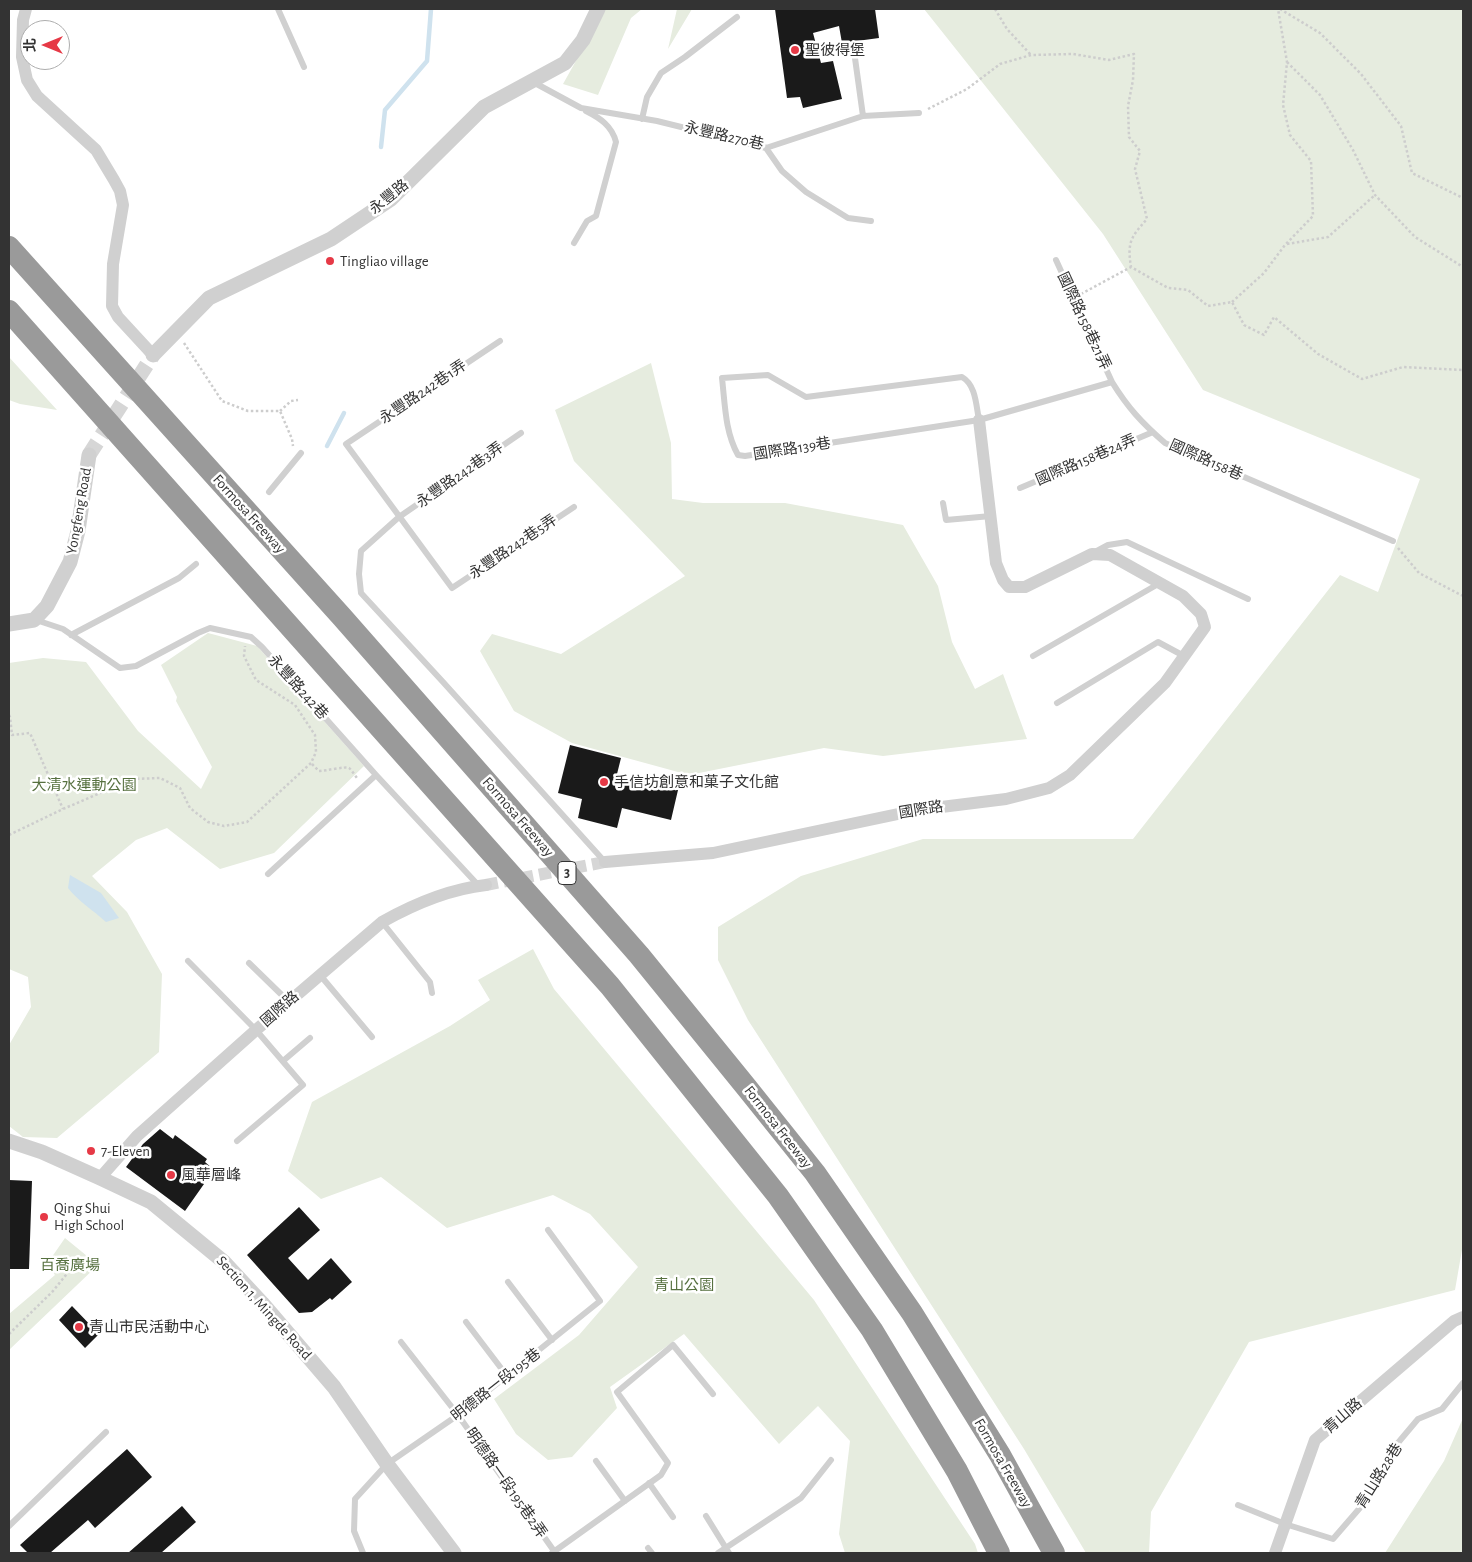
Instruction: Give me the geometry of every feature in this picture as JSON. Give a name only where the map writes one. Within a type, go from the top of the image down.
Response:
[{"type":"highway","name":"Formosa Freeway","points":[[9,247],[342,617],[639,955],[748,1088],[815,1173],[912,1314],[1000,1455],[1054,1553]]},
{"type":"highway","points":[[9,311],[610,986],[778,1196],[877,1338],[957,1471],[999,1553]]},
{"type":"street","points":[[26,9],[23,20],[22,57],[27,80],[37,96],[96,150],[120,192],[123,205],[113,264],[112,306],[118,317],[153,355]]},
{"type":"street","name":"永豐路","points":[[153,355],[209,298],[331,239],[391,199],[484,106],[565,63],[584,40],[598,9]]},
{"type":"street","points":[[979,420],[996,563],[1003,580],[1010,588],[1025,587],[1092,554]]},
{"type":"street","name":"Yongfeng Road","points":[[34,620],[47,606],[70,562],[78,531],[88,456]]},
{"type":"street","name":"國際路","points":[[604,862],[713,853],[916,810],[1006,799],[1049,788],[1070,775],[1165,683],[1205,627],[1201,614],[1183,596],[1110,555],[1092,554]]},
{"type":"street","points":[[9,624],[34,620]]},
{"type":"street","name":"國際路","points":[[100,1178],[137,1136],[320,974],[382,922],[401,911],[429,899],[482,885]]},
{"type":"street","name":"Section 1, Mingde Road","points":[[9,1141],[42,1152],[151,1202],[224,1262],[334,1387],[387,1464],[454,1553]]},
{"type":"street","name":"青山路","points":[[1275,1553],[1315,1440],[1454,1320],[1463,1317]]},
{"type":"lane","points":[[278,9],[304,67]]},
{"type":"lane","points":[[642,119],[647,97],[661,73],[737,17]]},
{"type":"lane","points":[[854,52],[863,116]]},
{"type":"lane","name":"永豐路270巷","points":[[532,82],[580,108],[657,121],[766,148],[863,116],[919,113]]},
{"type":"lane","points":[[574,243],[587,221],[596,216],[616,142],[614,134],[609,127],[598,117],[580,108]]},
{"type":"lane","points":[[766,148],[782,171],[806,192],[848,218],[871,221]]},
{"type":"lane","name":"國際路158巷21弄","points":[[1056,260],[1112,382]]},
{"type":"lane","name":"永豐路242巷1弄","points":[[399,517],[346,444],[500,341]]},
{"type":"lane","name":"國際路139巷","points":[[768,375],[806,397],[962,377],[969,381],[973,387],[979,420],[744,456],[738,455],[728,427],[722,378],[768,375]]},
{"type":"lane","points":[[979,420],[1112,382]]},
{"type":"lane","name":"國際路158巷","points":[[1112,382],[1127,406],[1166,443],[1393,541]]},
{"type":"lane","name":"國際路158巷24弄","points":[[1020,488],[1153,432]]},
{"type":"lane","name":"永豐路242巷3弄","points":[[399,517],[521,433]]},
{"type":"lane","points":[[269,492],[301,454]]},
{"type":"lane","points":[[942,503],[946,520],[991,516]]},
{"type":"lane","name":"永豐路242巷5弄","points":[[399,517],[452,588],[574,507]]},
{"type":"lane","points":[[399,517],[361,552],[358,574],[360,594],[450,689],[604,862]]},
{"type":"lane","points":[[1092,554],[1108,545],[1127,542],[1248,599]]},
{"type":"lane","points":[[71,635],[179,578],[196,564]]},
{"type":"lane","points":[[1034,656],[1160,583]]},
{"type":"lane","name":"永豐路242巷","points":[[34,620],[63,629],[120,668],[136,666],[210,628],[251,638],[256,641],[376,775],[482,885]]},
{"type":"lane","points":[[1057,703],[1158,642],[1184,656]]},
{"type":"lane","points":[[268,874],[376,775]]},
{"type":"lane","points":[[382,922],[430,982],[432,993]]},
{"type":"lane","points":[[188,961],[256,1030],[302,1085],[237,1141]]},
{"type":"lane","points":[[249,963],[289,1002]]},
{"type":"lane","points":[[320,974],[372,1038]]},
{"type":"lane","points":[[283,1061],[310,1038]]},
{"type":"lane","name":"明德路一段195巷","points":[[363,1553],[354,1531],[355,1499],[387,1464],[458,1415],[600,1301],[548,1230]]},
{"type":"lane","points":[[508,1282],[552,1340]]},
{"type":"lane","points":[[466,1322],[507,1376]]},
{"type":"lane","name":"明德路一段195巷2弄","points":[[400,1342],[458,1415],[553,1552]]},
{"type":"lane","points":[[553,1552],[661,1475],[668,1463],[617,1392],[673,1345],[712,1394]]},
{"type":"lane","name":"青山路28巷","points":[[1285,1524],[1333,1540],[1365,1502],[1397,1444],[1418,1418],[1442,1409],[1463,1383]]},
{"type":"lane","points":[[9,1526],[106,1432]]},
{"type":"lane","points":[[718,1553],[727,1550],[801,1498],[831,1460]]},
{"type":"lane","points":[[596,1461],[625,1500]]},
{"type":"lane","points":[[649,1483],[673,1517]]},
{"type":"lane","points":[[1238,1504],[1285,1524]]},
{"type":"lane","points":[[706,1516],[727,1550]]},
{"type":"path","points":[[995,9],[1007,29],[1031,56]]},
{"type":"path","points":[[1131,267],[1168,288],[1188,290],[1208,306],[1232,302],[1264,273],[1285,244],[1314,216],[1311,161],[1290,135],[1283,104],[1288,62],[1279,9]]},
{"type":"path","points":[[1279,9],[1320,33],[1360,74],[1401,126],[1412,173],[1463,198]]},
{"type":"path","points":[[919,113],[944,102],[966,89],[1000,64],[1031,56],[1073,54],[1109,60],[1134,54],[1133,80],[1128,106],[1129,137],[1140,151],[1135,169],[1147,219],[1133,235],[1129,256],[1131,267]]},
{"type":"path","points":[[1288,62],[1320,95],[1354,150],[1375,195],[1415,238],[1463,267]]},
{"type":"path","points":[[1285,244],[1328,238],[1375,195]]},
{"type":"path","points":[[1074,298],[1131,267]]},
{"type":"path","points":[[1232,302],[1244,325],[1264,335],[1274,318],[1318,354],[1362,379],[1403,368],[1463,370]]},
{"type":"path","points":[[177,331],[222,401],[248,412],[280,412],[291,401],[298,400]]},
{"type":"path","points":[[280,412],[292,439],[294,462]]},
{"type":"path","points":[[1393,541],[1419,573],[1463,596]]},
{"type":"path","points":[[9,834],[133,780],[160,778],[180,788],[190,808],[208,822],[224,826],[247,822],[311,763],[316,752],[315,735],[296,705],[256,680],[244,656],[245,646],[256,641]]},
{"type":"path","points":[[9,715],[12,734],[30,733],[63,809]]},
{"type":"path","points":[[311,763],[318,771],[330,771],[344,767],[350,769],[363,786]]},
{"type":"path","points":[[9,1334],[53,1291],[74,1266]]},
{"type":"green space","points":[[605,9],[642,9],[631,18],[598,95],[563,84]]},
{"type":"green space","points":[[677,9],[692,9],[668,49]]},
{"type":"green space","points":[[924,9],[1463,9],[1463,1244],[1455,1290],[1249,1342],[1151,1512],[1149,1553],[1086,1553],[1024,1449],[748,1020],[718,960],[718,927],[801,876],[923,839],[1133,839],[1340,575],[1378,592],[1420,479],[1203,390],[1103,234]]},
{"type":"green space","points":[[9,357],[57,410],[20,404],[9,400]]},
{"type":"green space","points":[[651,363],[671,443],[672,499],[703,503],[785,503],[903,525],[938,586],[952,642],[975,689],[1003,674],[1027,739],[883,756],[824,748],[689,775],[572,743],[514,711],[480,651],[492,634],[561,654],[685,576],[574,461],[555,410]]},
{"type":"green space","name":"大清水運動公園","points":[[208,633],[257,646],[364,766],[274,853],[220,869],[167,828],[136,840],[92,876],[127,912],[162,974],[159,1052],[57,1138],[23,1137],[9,1126],[9,1045],[31,1007],[28,977],[9,969],[9,663],[43,658],[86,662],[138,731],[201,789],[212,767],[176,701],[177,697],[161,665]]},
{"type":"green space","name":"青山公園","points":[[533,949],[554,989],[814,1300],[975,1544],[978,1553],[845,1553],[839,1534],[850,1441],[818,1406],[779,1444],[684,1334],[610,1387],[617,1408],[572,1457],[548,1460],[516,1434],[494,1399],[579,1335],[638,1267],[590,1214],[553,1195],[447,1228],[381,1177],[321,1199],[288,1171],[312,1102],[450,1026],[490,1000],[478,980]]},
{"type":"green space","name":"百喬廣場","points":[[65,1238],[98,1265],[9,1350],[9,1314],[55,1275],[47,1264]]},
{"type":"green space","points":[[1463,1418],[1463,1553],[1385,1553],[1444,1461]]},
{"type":"water","points":[[70,875],[101,893],[119,918],[106,922],[81,902],[68,888]]},
{"type":"building","name":"聖彼得堡","points":[[775,9],[875,9],[879,38],[842,43],[839,26],[813,33],[821,63],[833,61],[842,99],[803,108],[800,97],[787,98]]},
{"type":"building","name":"手信坊創意和菓子文化館","points":[[570,745],[621,758],[617,774],[678,790],[671,820],[622,808],[617,828],[578,818],[582,799],[558,793]]},
{"type":"building","name":"風華層峰","points":[[160,1129],[173,1139],[175,1135],[207,1159],[205,1162],[212,1168],[201,1182],[204,1184],[185,1211],[126,1167],[143,1144]]},
{"type":"building","points":[[9,1180],[32,1181],[29,1269],[9,1269]]},
{"type":"building","points":[[299,1207],[320,1230],[288,1258],[308,1280],[331,1258],[352,1282],[332,1300],[330,1298],[312,1312],[299,1313],[247,1255]]},
{"type":"building","name":"青山市民活動中心","points":[[72,1306],[99,1334],[85,1348],[59,1320]]},
{"type":"building","points":[[127,1449],[152,1477],[95,1528],[88,1520],[50,1553],[28,1553],[20,1545]]},
{"type":"building","points":[[182,1506],[196,1522],[161,1553],[128,1553]]},
{"type":"waterway","points":[[381,147],[385,110],[427,61],[431,9]]},
{"type":"waterway","points":[[327,446],[344,413]]},
{"type":"tunnel","points":[[89,455],[153,355]]},
{"type":"tunnel","points":[[486,885],[605,862]]},
{"type":"place","name":"聖彼得堡","points":[[795,50]]},
{"type":"place","name":"Tingliao village","points":[[330,261]]},
{"type":"place","name":"手信坊創意和菓子文化館","points":[[604,782]]},
{"type":"place","name":"7-Eleven","points":[[91,1151]]},
{"type":"place","name":"風華層峰","points":[[171,1175]]},
{"type":"place","name":"Qing Shui High School","points":[[44,1217]]},
{"type":"place","name":"青山市民活動中心","points":[[79,1327]]}]
